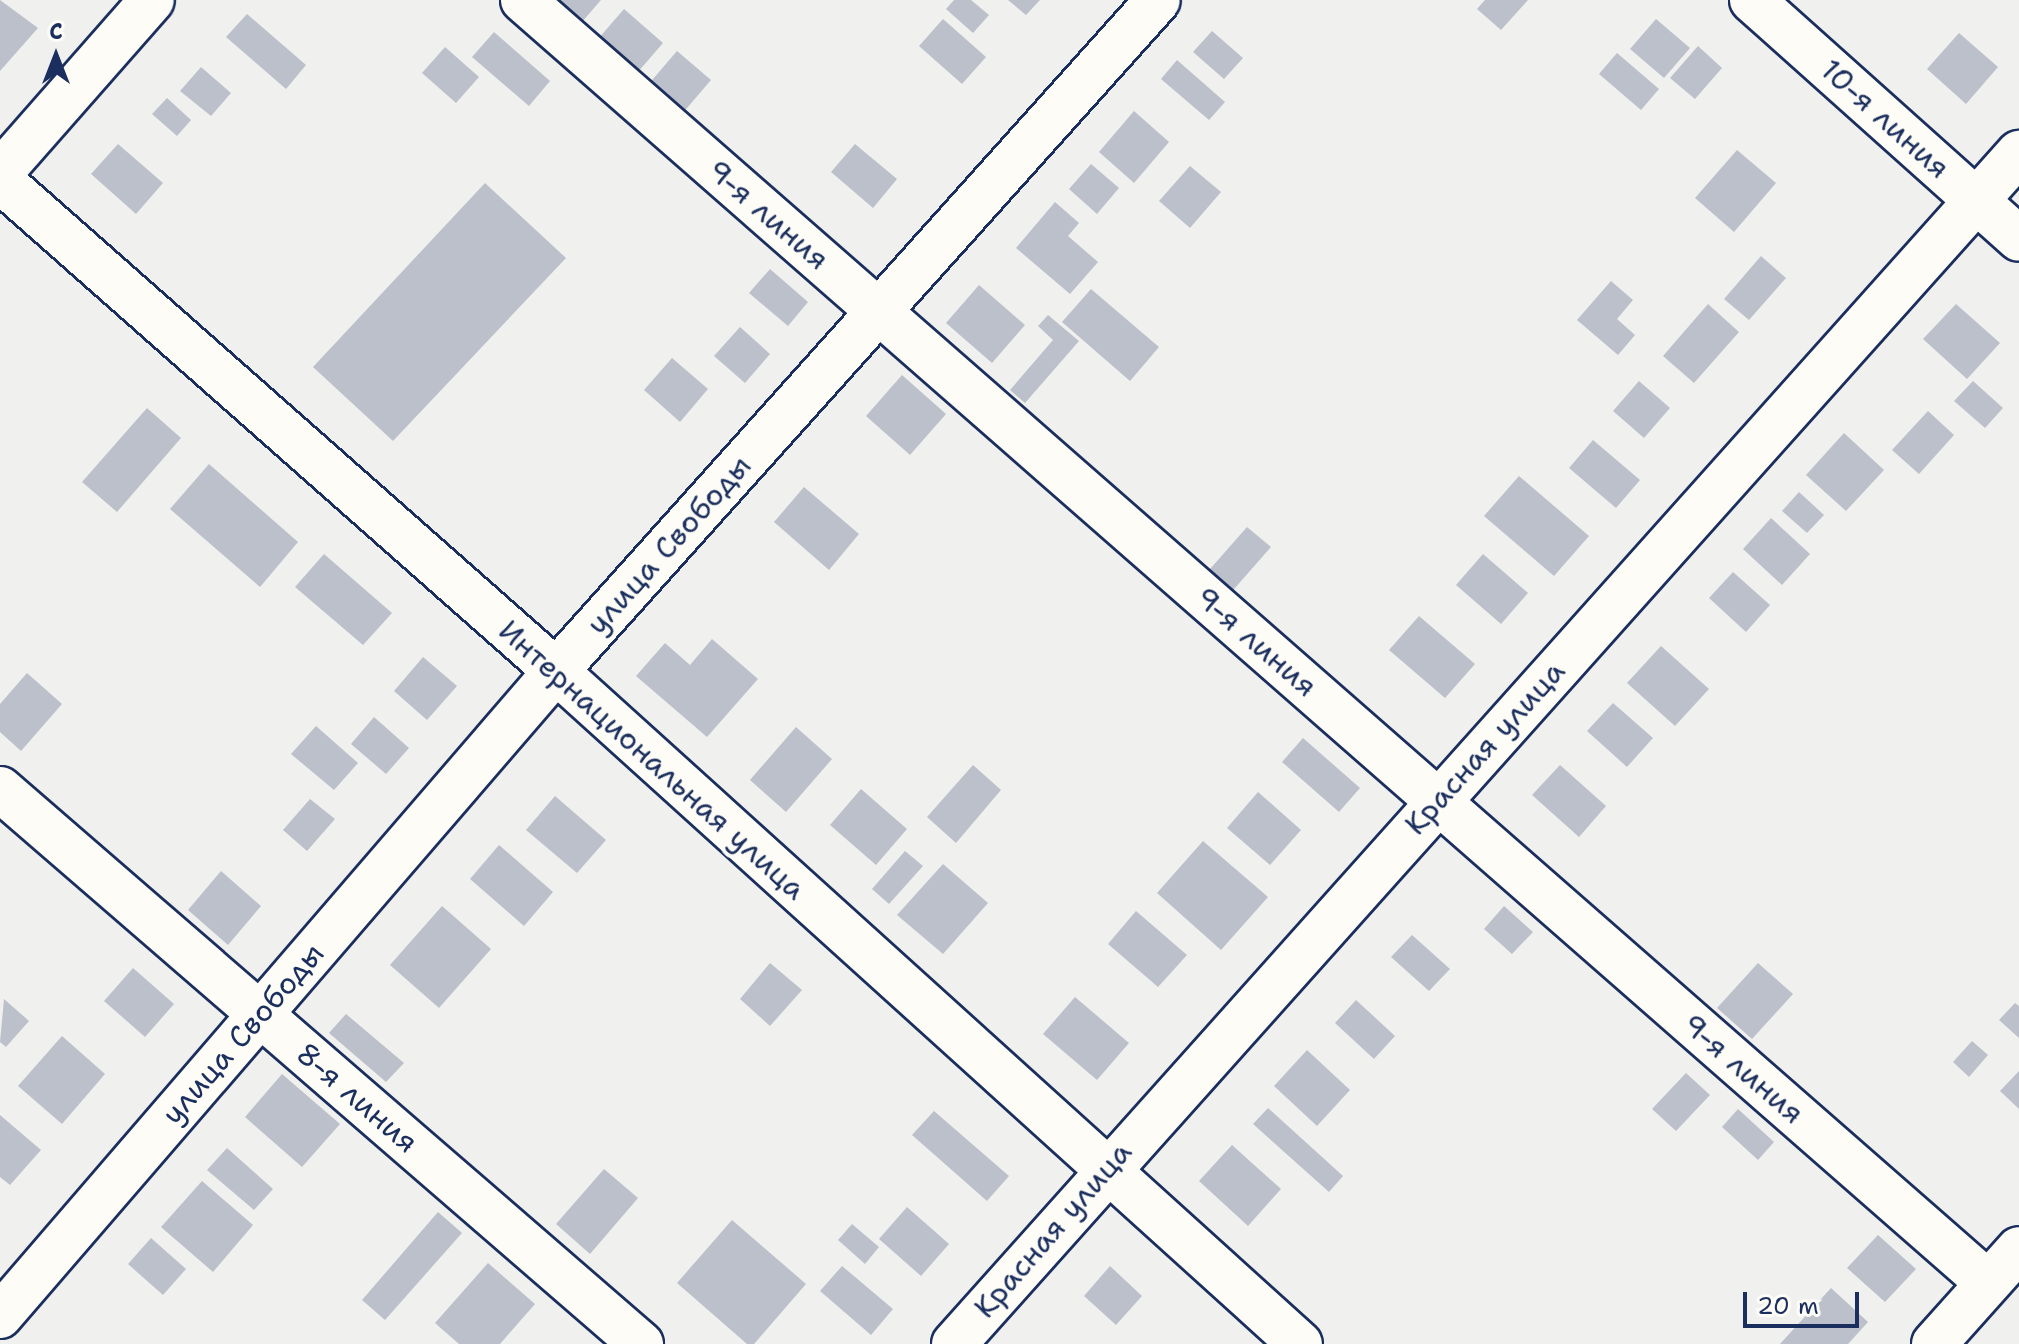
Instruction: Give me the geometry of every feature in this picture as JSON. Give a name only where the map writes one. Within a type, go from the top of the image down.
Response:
[{"type":"street","points":[[0,173],[152,0]]},
{"type":"street","name":"9-я линия","points":[[523,0],[1988,1283]]},
{"type":"street","name":"улица Свободы","points":[[0,1316],[556,671],[1158,0]]},
{"type":"street","name":"10-я линия","points":[[1752,0],[2019,239]]},
{"type":"street","name":"Красная улица","points":[[954,1344],[1105,1170],[2019,153]]},
{"type":"street","name":"Интернациональная улица","points":[[0,180],[556,671],[1300,1344]]},
{"type":"street","name":"8-я линия","points":[[0,789],[641,1344]]},
{"type":"street","points":[[1934,1344],[2019,1249]]},
{"type":"building","points":[[0,0],[38,28],[0,71]]},
{"type":"building","points":[[541,0],[601,0],[575,30]]},
{"type":"building","points":[[954,0],[971,0],[989,15],[973,33],[946,9]]},
{"type":"building","points":[[1008,0],[1040,0],[1026,15]]},
{"type":"building","points":[[1485,0],[1528,0],[1501,30],[1477,9]]},
{"type":"building","points":[[624,9],[663,43],[631,80],[592,46]]},
{"type":"building","points":[[247,14],[306,65],[286,89],[226,37]]},
{"type":"building","points":[[943,19],[986,57],[962,84],[919,46]]},
{"type":"building","points":[[1656,19],[1690,48],[1664,78],[1630,49]]},
{"type":"building","points":[[1212,31],[1243,58],[1224,79],[1193,52]]},
{"type":"building","points":[[494,32],[550,81],[529,106],[472,57]]},
{"type":"building","points":[[1959,33],[1998,67],[1966,104],[1927,69]]},
{"type":"building","points":[[1698,46],[1722,68],[1695,99],[1670,78]]},
{"type":"building","points":[[445,47],[479,77],[456,103],[422,73]]},
{"type":"building","points":[[677,51],[711,80],[675,122],[641,93]]},
{"type":"building","points":[[1617,53],[1659,89],[1641,110],[1599,74]]},
{"type":"building","points":[[1177,60],[1225,102],[1209,120],[1161,79]]},
{"type":"building","points":[[201,67],[231,93],[211,116],[180,91]]},
{"type":"building","points":[[167,98],[191,120],[177,136],[152,114]]},
{"type":"building","points":[[1134,111],[1169,142],[1134,183],[1099,152]]},
{"type":"building","points":[[118,144],[163,183],[136,214],[91,174]]},
{"type":"building","points":[[855,144],[897,179],[873,208],[831,172]]},
{"type":"building","points":[[1737,150],[1776,183],[1734,232],[1695,198]]},
{"type":"building","points":[[1091,164],[1119,188],[1097,214],[1069,189]]},
{"type":"building","points":[[1190,166],[1221,192],[1190,228],[1159,201]]},
{"type":"building","points":[[485,183],[566,258],[393,441],[313,367]]},
{"type":"building","points":[[1055,202],[1079,223],[1068,236],[1098,262],[1070,294],[1016,248]]},
{"type":"building","points":[[1761,256],[1786,278],[1749,320],[1724,299]]},
{"type":"building","points":[[770,269],[808,302],[788,326],[749,293]]},
{"type":"building","points":[[1611,281],[1633,300],[1617,319],[1635,335],[1618,355],[1577,320]]},
{"type":"building","points":[[979,285],[1025,325],[992,363],[946,323]]},
{"type":"building","points":[[1091,289],[1159,347],[1130,381],[1062,322]]},
{"type":"building","points":[[1708,304],[1739,332],[1694,383],[1663,356]]},
{"type":"building","points":[[1956,304],[2000,343],[1967,379],[1923,339]]},
{"type":"building","points":[[1048,315],[1079,341],[1025,403],[1010,390],[1053,340],[1038,326]]},
{"type":"building","points":[[740,327],[770,354],[745,383],[714,356]]},
{"type":"building","points":[[672,358],[708,389],[680,422],[644,390]]},
{"type":"building","points":[[902,375],[946,414],[910,455],[866,416]]},
{"type":"building","points":[[1639,381],[1670,408],[1644,438],[1613,411]]},
{"type":"building","points":[[1973,381],[2003,408],[1985,428],[1954,401]]},
{"type":"building","points":[[147,408],[181,438],[117,512],[82,482]]},
{"type":"building","points":[[1928,411],[1954,435],[1919,474],[1892,450]]},
{"type":"building","points":[[1844,433],[1884,470],[1846,511],[1806,475]]},
{"type":"building","points":[[1593,440],[1640,480],[1616,508],[1569,468]]},
{"type":"building","points":[[209,464],[298,542],[260,587],[170,509]]},
{"type":"building","points":[[1519,476],[1589,536],[1554,576],[1484,516]]},
{"type":"building","points":[[804,487],[859,534],[829,570],[774,522]]},
{"type":"building","points":[[1799,492],[1824,515],[1807,533],[1782,511]]},
{"type":"building","points":[[1771,518],[1810,554],[1782,585],[1743,549]]},
{"type":"building","points":[[1247,527],[1271,547],[1227,597],[1203,577]]},
{"type":"building","points":[[324,554],[392,613],[363,645],[295,587]]},
{"type":"building","points":[[1483,554],[1528,593],[1501,624],[1456,585]]},
{"type":"building","points":[[1733,572],[1770,605],[1746,632],[1709,598]]},
{"type":"building","points":[[1419,616],[1475,664],[1445,698],[1389,650]]},
{"type":"building","points":[[712,639],[758,679],[707,737],[636,676],[665,643],[690,665]]},
{"type":"building","points":[[1661,646],[1709,689],[1675,726],[1627,683]]},
{"type":"building","points":[[423,657],[457,686],[427,720],[394,691]]},
{"type":"building","points":[[27,673],[62,704],[21,751],[0,732],[0,704]]},
{"type":"building","points":[[1613,703],[1653,738],[1627,767],[1587,731]]},
{"type":"building","points":[[374,717],[409,748],[386,774],[351,744]]},
{"type":"building","points":[[316,726],[358,763],[334,790],[291,754]]},
{"type":"building","points":[[796,727],[832,759],[786,812],[750,780]]},
{"type":"building","points":[[1303,738],[1360,788],[1339,812],[1282,762]]},
{"type":"building","points":[[973,765],[1001,790],[956,843],[927,817]]},
{"type":"building","points":[[1560,765],[1606,806],[1579,837],[1532,795]]},
{"type":"building","points":[[861,789],[907,829],[876,865],[830,825]]},
{"type":"building","points":[[1258,792],[1301,830],[1270,865],[1227,828]]},
{"type":"building","points":[[555,796],[606,840],[577,873],[526,830]]},
{"type":"building","points":[[310,799],[335,819],[307,851],[283,830]]},
{"type":"building","points":[[1203,841],[1268,897],[1221,950],[1157,893]]},
{"type":"building","points":[[499,845],[553,892],[524,926],[470,879]]},
{"type":"building","points":[[905,851],[923,866],[889,904],[872,889]]},
{"type":"building","points":[[943,864],[988,903],[943,954],[897,915]]},
{"type":"building","points":[[221,871],[261,906],[228,945],[188,910]]},
{"type":"building","points":[[442,906],[491,949],[439,1008],[390,965]]},
{"type":"building","points":[[1504,906],[1533,932],[1512,954],[1484,929]]},
{"type":"building","points":[[1136,911],[1187,955],[1158,987],[1108,944]]},
{"type":"building","points":[[1412,935],[1450,969],[1429,991],[1391,957]]},
{"type":"building","points":[[770,963],[802,990],[770,1026],[740,999]]},
{"type":"building","points":[[1758,963],[1793,994],[1752,1039],[1717,1008]]},
{"type":"building","points":[[133,968],[174,1004],[145,1037],[104,1001]]},
{"type":"building","points":[[1075,997],[1129,1043],[1097,1080],[1043,1034]]},
{"type":"building","points":[[4,999],[29,1021],[6,1047],[0,1042]]},
{"type":"building","points":[[1356,1000],[1395,1036],[1374,1059],[1335,1023]]},
{"type":"building","points":[[2015,1003],[2019,1006],[2019,1038],[1999,1020]]},
{"type":"building","points":[[346,1014],[404,1063],[386,1082],[329,1033]]},
{"type":"building","points":[[62,1036],[105,1074],[62,1124],[18,1086]]},
{"type":"building","points":[[1972,1041],[1988,1055],[1969,1077],[1953,1062]]},
{"type":"building","points":[[1307,1050],[1350,1090],[1317,1126],[1274,1086]]},
{"type":"building","points":[[2019,1071],[2019,1109],[2000,1091]]},
{"type":"building","points":[[1686,1073],[1710,1095],[1676,1131],[1652,1109]]},
{"type":"building","points":[[282,1074],[340,1124],[302,1167],[245,1117]]},
{"type":"building","points":[[1268,1108],[1343,1176],[1329,1192],[1253,1124]]},
{"type":"building","points":[[1738,1109],[1774,1142],[1758,1160],[1722,1127]]},
{"type":"building","points":[[934,1111],[1009,1176],[987,1201],[912,1135]]},
{"type":"building","points":[[0,1115],[41,1150],[10,1185],[0,1177]]},
{"type":"building","points":[[1232,1145],[1281,1189],[1248,1226],[1199,1181]]},
{"type":"building","points":[[227,1148],[273,1189],[254,1210],[207,1170]]},
{"type":"building","points":[[604,1169],[638,1198],[590,1254],[556,1224]]},
{"type":"building","points":[[202,1181],[253,1225],[213,1272],[161,1227]]},
{"type":"building","points":[[907,1207],[949,1244],[921,1276],[879,1239]]},
{"type":"building","points":[[438,1212],[462,1233],[385,1320],[362,1300]]},
{"type":"building","points":[[732,1220],[806,1284],[754,1344],[747,1344],[677,1283]]},
{"type":"building","points":[[852,1224],[879,1247],[865,1264],[838,1240]]},
{"type":"building","points":[[1878,1235],[1916,1269],[1885,1302],[1847,1268]]},
{"type":"building","points":[[151,1238],[186,1269],[163,1295],[128,1264]]},
{"type":"building","points":[[488,1263],[535,1304],[500,1344],[459,1344],[435,1323]]},
{"type":"building","points":[[842,1266],[893,1309],[871,1335],[820,1291]]},
{"type":"building","points":[[1110,1266],[1142,1296],[1116,1325],[1084,1296]]},
{"type":"building","points":[[1831,1288],[1868,1322],[1848,1344],[1780,1344]]}]
